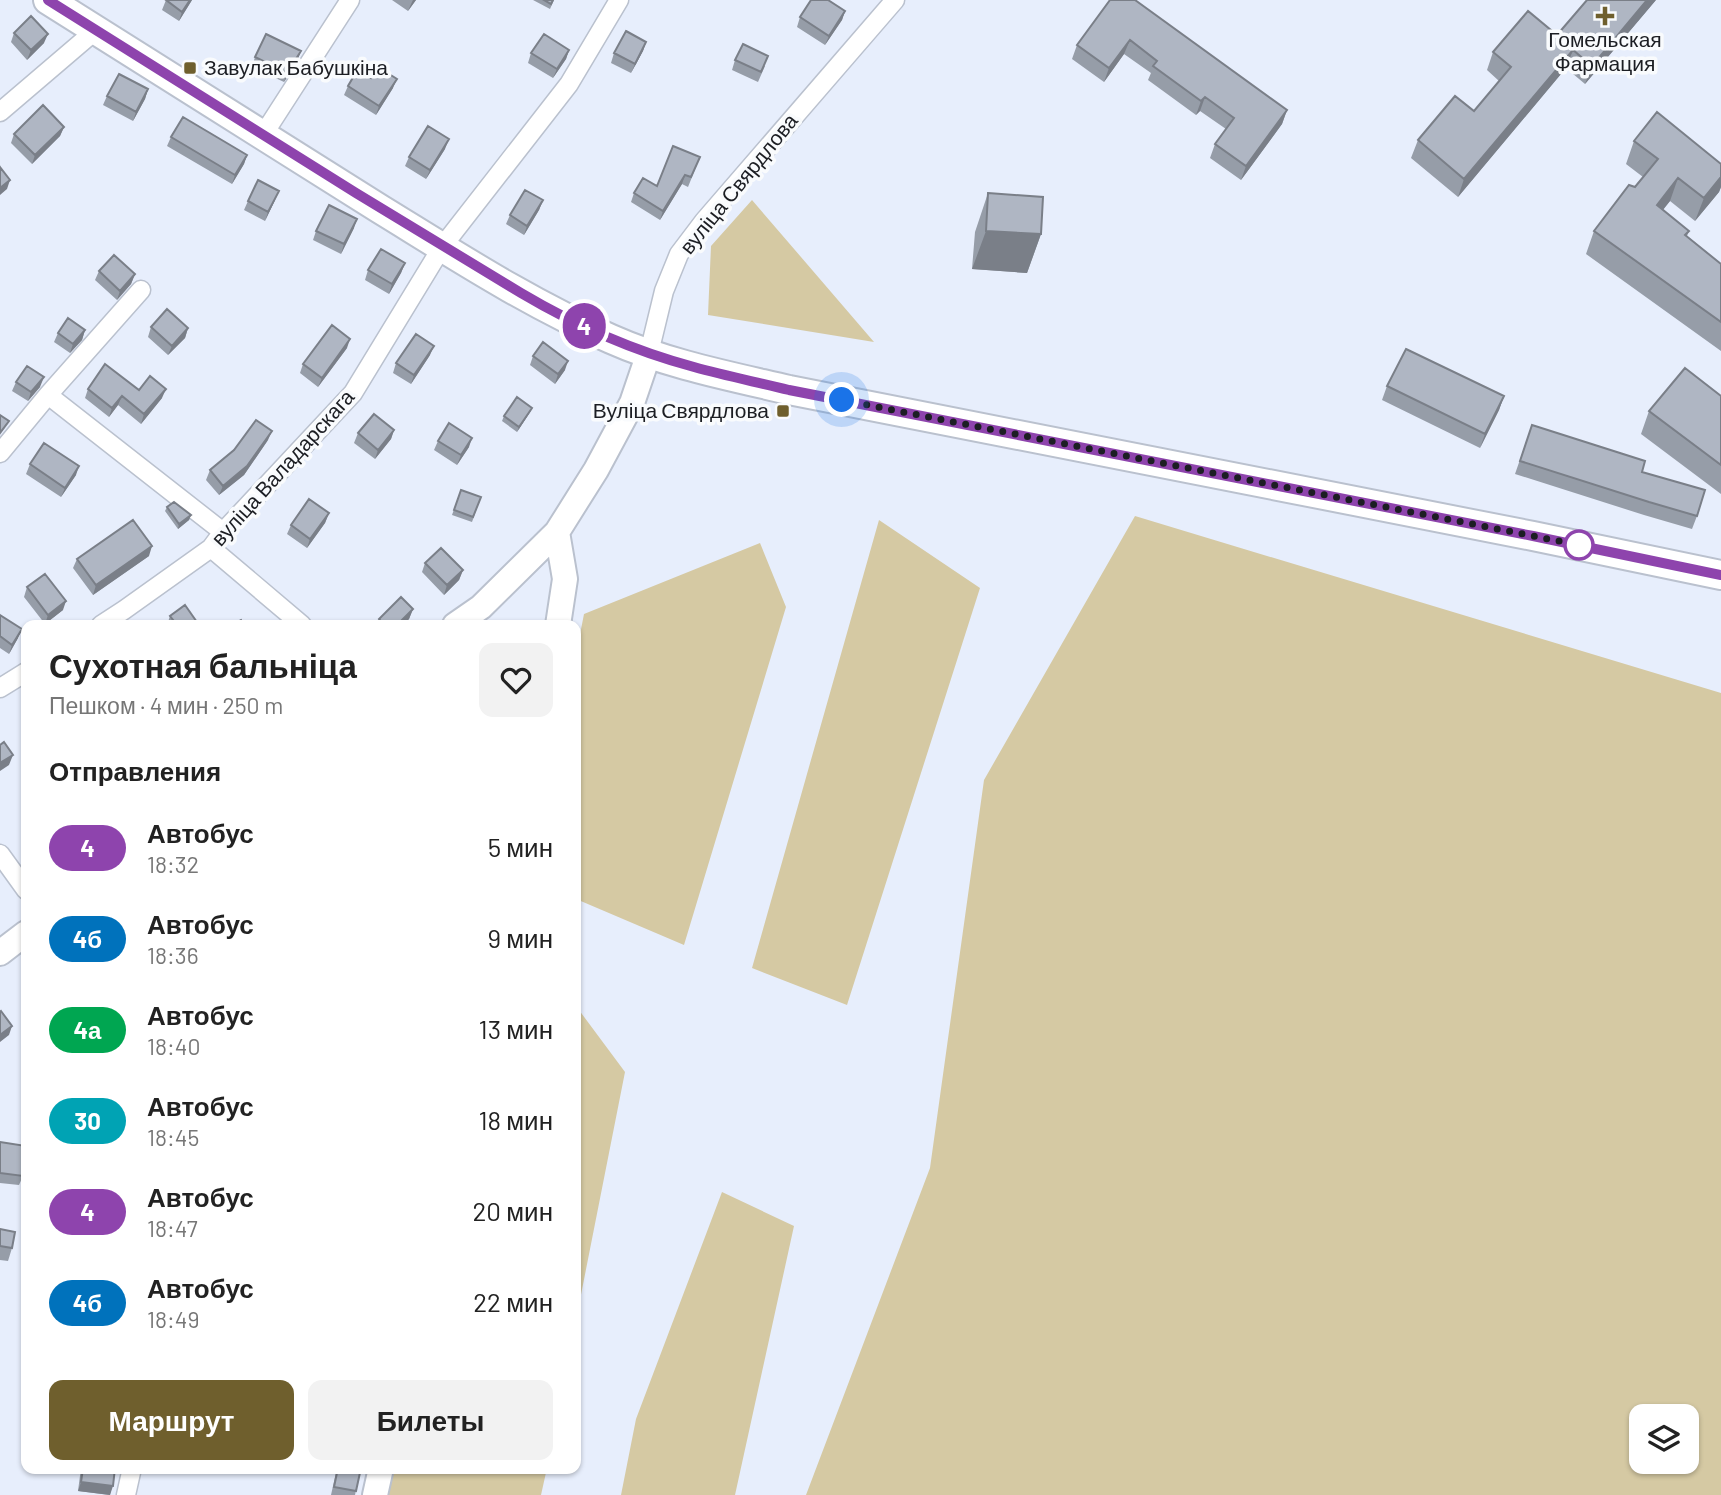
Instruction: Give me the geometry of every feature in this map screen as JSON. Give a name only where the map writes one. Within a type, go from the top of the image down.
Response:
[{"type":"main road","points":[[48,0],[442,247],[541,305],[612,340],[649,353],[693,367],[789,390],[1721,575]]},
{"type":"street","points":[[263,135],[350,0]]},
{"type":"street","name":"вуліца Валадарскага","points":[[109,620],[211,548],[354,393],[442,247],[569,84],[619,0]]},
{"type":"street","name":"вуліца Свярдлова","points":[[462,620],[481,607],[557,532],[596,470],[632,403],[649,353],[664,290],[679,254],[704,221],[895,0]]},
{"type":"street","points":[[0,113],[96,30]]},
{"type":"street","points":[[0,453],[141,290]]},
{"type":"street","points":[[48,395],[223,532]]},
{"type":"street","points":[[557,532],[565,579],[559,620]]},
{"type":"street","points":[[211,548],[296,620]]},
{"type":"street","points":[[0,688],[21,675]]},
{"type":"street","points":[[0,854],[21,883]]},
{"type":"street","points":[[0,953],[21,937]]},
{"type":"street","points":[[126,1495],[131,1474]]},
{"type":"street","points":[[375,1495],[380,1474]]},
{"type":"shaded area","points":[[752,200],[874,342],[708,315],[711,246]]},
{"type":"shaded area","points":[[1135,516],[1721,693],[1721,1495],[806,1495],[930,1168],[984,780]]},
{"type":"shaded area","points":[[879,520],[980,588],[847,1005],[752,968]]},
{"type":"shaded area","points":[[760,543],[786,607],[684,945],[581,901],[581,629],[584,614]]},
{"type":"shaded area","points":[[581,1013],[625,1072],[581,1295]]},
{"type":"shaded area","points":[[722,1192],[794,1226],[735,1495],[621,1495],[636,1419]]},
{"type":"shaded area","points":[[393,1474],[546,1474],[541,1495],[388,1495]]},
{"type":"building","points":[[166,0],[190,0],[182,12]]},
{"type":"building","points":[[811,0],[828,0],[845,11],[829,36],[800,17]]},
{"type":"building","points":[[1110,0],[1135,0],[1287,110],[1246,166],[1215,144],[1234,118],[1205,97],[1201,101],[1153,66],[1157,61],[1130,40],[1109,68],[1077,45]]},
{"type":"building","points":[[1587,0],[1647,0],[1592,66],[1573,50],[1464,179],[1418,140],[1455,96],[1474,111],[1511,67],[1493,52],[1528,11],[1557,35]]},
{"type":"building","points":[[31,16],[48,34],[31,50],[14,33]]},
{"type":"building","points":[[626,31],[646,42],[635,64],[614,53]]},
{"type":"building","points":[[266,34],[301,51],[287,73],[255,57]]},
{"type":"building","points":[[544,34],[569,50],[557,69],[531,53]]},
{"type":"building","points":[[743,44],[768,56],[761,72],[735,60]]},
{"type":"building","points":[[378,67],[397,79],[379,106],[348,86],[358,69],[371,78]]},
{"type":"building","points":[[119,74],[148,89],[136,112],[107,96]]},
{"type":"building","points":[[43,105],[64,127],[35,155],[14,134]]},
{"type":"building","points":[[1657,112],[1721,164],[1721,177],[1704,198],[1678,178],[1657,205],[1689,231],[1685,235],[1721,264],[1721,322],[1594,231],[1629,185],[1635,187],[1658,159],[1634,141]]},
{"type":"building","points":[[183,117],[247,155],[235,175],[171,137]]},
{"type":"building","points":[[428,126],[449,139],[430,170],[409,157]]},
{"type":"building","points":[[673,146],[700,157],[691,177],[685,175],[663,211],[634,193],[643,178],[657,186]]},
{"type":"building","points":[[0,167],[10,180],[0,188]]},
{"type":"building","points":[[258,180],[279,191],[268,212],[248,201]]},
{"type":"building","points":[[525,190],[543,200],[527,226],[510,215]]},
{"type":"building","points":[[988,193],[1043,197],[1041,234],[986,231]]},
{"type":"building","points":[[329,205],[357,219],[344,244],[316,231]]},
{"type":"building","points":[[381,249],[405,263],[392,284],[368,270]]},
{"type":"building","points":[[114,255],[135,274],[120,291],[99,271]]},
{"type":"building","points":[[167,309],[188,328],[172,346],[151,327]]},
{"type":"building","points":[[68,318],[85,330],[73,344],[58,333]]},
{"type":"building","points":[[332,325],[350,339],[322,378],[303,364]]},
{"type":"building","points":[[416,334],[434,346],[414,375],[396,363]]},
{"type":"building","points":[[543,342],[568,361],[558,374],[533,356]]},
{"type":"building","points":[[1406,349],[1504,396],[1485,434],[1387,386]]},
{"type":"building","points":[[105,364],[139,390],[150,376],[166,389],[144,414],[122,396],[112,408],[88,389]]},
{"type":"building","points":[[27,366],[44,377],[31,392],[16,382]]},
{"type":"building","points":[[1685,368],[1721,396],[1721,465],[1649,411]]},
{"type":"building","points":[[517,397],[532,408],[519,427],[504,416]]},
{"type":"building","points":[[374,414],[394,430],[378,450],[358,433]]},
{"type":"building","points":[[0,415],[9,421],[0,433]]},
{"type":"building","points":[[256,420],[272,431],[247,466],[223,486],[210,470],[234,450]]},
{"type":"building","points":[[449,423],[472,438],[461,455],[438,441]]},
{"type":"building","points":[[1532,425],[1645,461],[1642,472],[1705,490],[1697,516],[1520,461]]},
{"type":"building","points":[[44,443],[79,466],[65,488],[30,464]]},
{"type":"building","points":[[461,490],[481,497],[473,517],[454,510]]},
{"type":"building","points":[[309,499],[329,513],[310,539],[291,525]]},
{"type":"building","points":[[174,502],[191,515],[179,524],[167,507]]},
{"type":"building","points":[[133,520],[152,546],[96,585],[77,559]]},
{"type":"building","points":[[441,548],[463,570],[447,585],[425,563]]},
{"type":"building","points":[[45,574],[66,601],[48,615],[27,587]]},
{"type":"building","points":[[401,597],[413,609],[402,620],[379,619]]},
{"type":"building","points":[[185,605],[196,620],[173,620],[170,616]]},
{"type":"building","points":[[0,615],[21,628],[12,645],[0,636]]},
{"type":"building","points":[[4,742],[13,755],[0,763],[0,745]]},
{"type":"building","points":[[0,1012],[12,1026],[0,1035]]},
{"type":"building","points":[[0,1142],[21,1145],[21,1176],[0,1173]]},
{"type":"building","points":[[0,1229],[15,1232],[12,1248],[0,1246]]},
{"type":"building","points":[[82,1474],[114,1474],[113,1486],[81,1482]]},
{"type":"building","points":[[337,1474],[360,1474],[356,1491],[334,1487]]},
{"type":"bus line","name":"4","points":[[48,0],[442,247],[541,305],[612,340],[649,353],[693,367],[789,390],[1721,575]]},
{"type":"place","name":"Гомельская Фармация","points":[[1605,16]]},
{"type":"place","name":"Завулак Бабушкіна","points":[[190,68]]},
{"type":"place","name":"Вуліца Свярдлова","points":[[783,411]]},
{"type":"route","points":[[842,400],[1579,545]]}]
